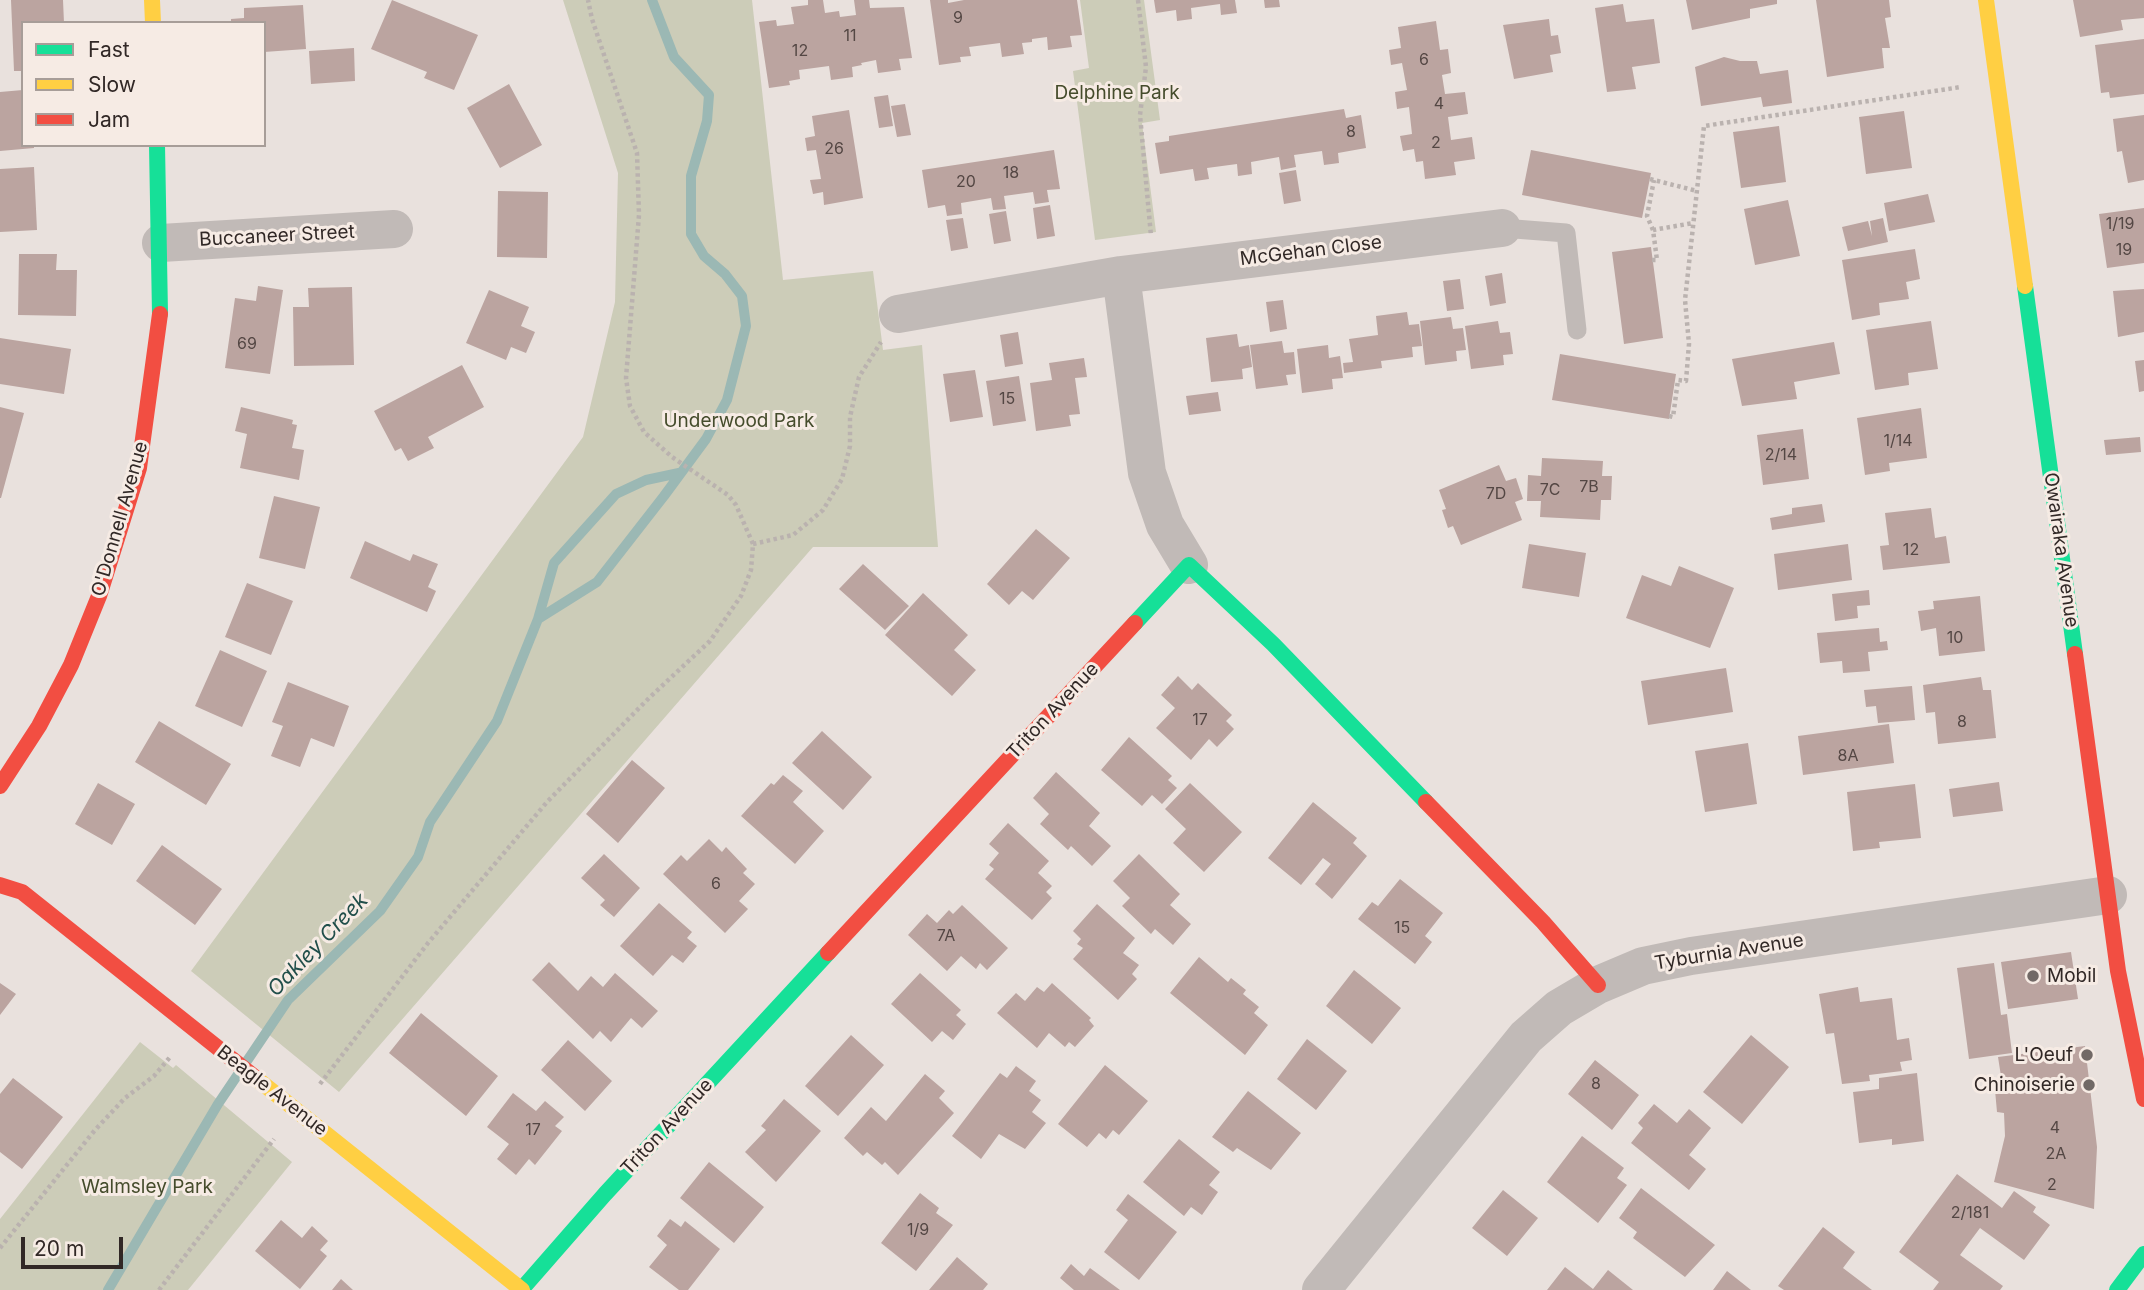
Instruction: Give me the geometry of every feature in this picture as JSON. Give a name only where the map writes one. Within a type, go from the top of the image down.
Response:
[{"type":"street","points":[[152,0],[153,21]]},
{"type":"street","name":"Owairaka Avenue","points":[[1986,0],[2108,895],[2125,1010],[2144,1099]]},
{"type":"street","name":"O'Donnell Avenue","points":[[0,786],[39,726],[71,665],[121,533],[139,468],[150,407],[159,328],[161,243],[157,147]]},
{"type":"street","name":"McGehan Close","points":[[898,314],[1121,275],[1502,228]]},
{"type":"street","name":"Buccaneer Street","points":[[161,243],[394,229]]},
{"type":"street","points":[[1121,275],[1147,473],[1165,525],[1189,565],[1283,654],[1543,922],[1598,985]]},
{"type":"street","name":"Triton Avenue","points":[[521,1290],[605,1194],[1189,565]]},
{"type":"street","name":"Beagle Avenue","points":[[5,879],[521,1290]]},
{"type":"street","name":"Tyburnia Avenue","points":[[1321,1290],[1526,1037],[1559,1008],[1598,985],[1643,966],[1691,956],[2108,895]]},
{"type":"street","points":[[2117,1290],[2144,1254]]},
{"type":"lane","points":[[1502,228],[1566,233],[1577,330]]},
{"type":"path","points":[[312,1093],[428,943],[547,802],[649,698],[710,641],[741,596],[751,570],[753,544],[736,505],[728,495],[673,457],[644,432],[630,407],[626,378],[639,215],[637,153],[592,19],[589,0]]},
{"type":"path","points":[[1138,0],[1146,67],[1140,115],[1152,244]]},
{"type":"path","points":[[1669,416],[1673,417],[1678,380],[1686,381],[1689,344],[1685,300],[1704,126],[1968,86]]},
{"type":"path","points":[[1652,260],[1657,260],[1653,230],[1647,216],[1652,179],[1697,191]]},
{"type":"path","points":[[1653,230],[1693,223]]},
{"type":"path","points":[[753,544],[793,535],[823,510],[842,479],[850,446],[850,418],[859,377],[875,349]]},
{"type":"path","points":[[0,1248],[95,1130],[125,1098],[155,1076],[172,1055]]},
{"type":"path","points":[[159,1290],[280,1132]]},
{"type":"green space","name":"Underwood Park","points":[[563,0],[752,0],[783,280],[873,271],[883,350],[922,345],[938,547],[813,547],[339,1092],[191,971],[583,437],[615,302],[618,173]]},
{"type":"green space","name":"Delphine Park","points":[[1080,0],[1144,0],[1160,120],[1142,123],[1156,232],[1095,240],[1073,71],[1089,68]]},
{"type":"green space","name":"Walmsley Park","points":[[140,1042],[173,1068],[176,1065],[292,1162],[188,1290],[0,1290],[0,1219]]},
{"type":"building","points":[[11,0],[63,0],[64,21],[21,21],[21,71],[14,71]]},
{"type":"building","points":[[392,0],[478,35],[454,90],[424,78],[427,72],[371,49]]},
{"type":"building","points":[[808,0],[823,0],[825,13],[839,11],[840,17],[856,15],[854,0],[869,0],[870,8],[904,7],[912,58],[899,59],[901,70],[878,73],[876,60],[852,67],[853,77],[831,80],[829,66],[799,70],[800,79],[789,81],[790,85],[769,88],[759,22],[776,20],[777,26],[794,24],[791,7],[808,5]]},
{"type":"building","points":[[930,0],[948,0],[948,3],[964,0],[1077,0],[1082,35],[1070,36],[1072,47],[1048,50],[1047,37],[1032,39],[1032,42],[1022,43],[1024,54],[1002,57],[1000,43],[969,47],[971,56],[960,57],[961,62],[939,65]]},
{"type":"building","points":[[1154,0],[1235,0],[1237,13],[1221,15],[1220,4],[1191,8],[1192,19],[1177,21],[1176,10],[1156,13]]},
{"type":"building","points":[[1264,0],[1279,0],[1280,7],[1265,8]]},
{"type":"building","points":[[1686,0],[1777,0],[1777,4],[1750,9],[1750,18],[1692,30]]},
{"type":"building","points":[[1816,0],[1889,0],[1891,17],[1885,18],[1890,48],[1882,48],[1884,68],[1827,77]]},
{"type":"building","points":[[2073,0],[2144,0],[2144,18],[2121,20],[2123,30],[2080,37]]},
{"type":"building","points":[[1623,4],[1626,22],[1654,19],[1660,63],[1632,67],[1636,89],[1607,92],[1595,8]]},
{"type":"building","points":[[303,5],[306,49],[266,52],[266,21],[231,21],[244,18],[244,8]]},
{"type":"building","points":[[1549,19],[1551,36],[1558,35],[1561,53],[1550,55],[1553,72],[1514,79],[1503,25]]},
{"type":"building","points":[[1436,21],[1440,50],[1448,49],[1451,73],[1442,75],[1445,94],[1465,92],[1468,114],[1448,117],[1451,140],[1472,137],[1475,159],[1454,162],[1456,175],[1425,179],[1423,161],[1416,162],[1414,149],[1403,151],[1400,136],[1412,134],[1409,107],[1397,109],[1395,92],[1407,90],[1402,63],[1391,65],[1389,50],[1401,48],[1398,27]]},
{"type":"building","points":[[2144,39],[2144,94],[2110,98],[2109,92],[2101,93],[2095,45]]},
{"type":"building","points":[[354,48],[355,81],[311,84],[309,51]]},
{"type":"building","points":[[1724,57],[1757,61],[1760,74],[1788,70],[1792,103],[1763,107],[1761,97],[1701,106],[1695,67]]},
{"type":"building","points":[[509,84],[542,145],[500,168],[467,108]]},
{"type":"building","points":[[21,90],[21,147],[34,148],[0,151],[0,92]]},
{"type":"building","points":[[888,95],[893,126],[879,128],[874,97]]},
{"type":"building","points":[[905,104],[911,135],[897,137],[891,106]]},
{"type":"building","points":[[1344,109],[1346,118],[1361,115],[1366,148],[1338,153],[1339,163],[1324,165],[1322,151],[1294,155],[1296,167],[1281,170],[1279,157],[1251,162],[1252,174],[1238,176],[1237,164],[1207,168],[1209,179],[1195,181],[1193,169],[1160,174],[1155,143],[1169,141],[1169,136]]},
{"type":"building","points":[[849,110],[863,198],[824,205],[823,192],[813,194],[810,180],[821,179],[816,150],[807,151],[805,138],[815,136],[812,116]]},
{"type":"building","points":[[1904,111],[1912,168],[1866,174],[1859,117]]},
{"type":"building","points":[[2144,115],[2144,180],[2128,183],[2122,151],[2117,152],[2113,119]]},
{"type":"building","points":[[1779,126],[1786,182],[1741,188],[1733,132]]},
{"type":"building","points":[[1054,150],[1060,189],[1047,190],[1049,202],[1035,204],[1033,192],[1004,196],[1006,209],[993,210],[991,198],[961,203],[962,214],[947,216],[945,205],[928,208],[922,170]]},
{"type":"building","points":[[1531,150],[1651,173],[1642,218],[1522,195]]},
{"type":"building","points":[[34,167],[37,230],[0,232],[0,169]]},
{"type":"building","points":[[1296,170],[1301,201],[1284,204],[1279,173]]},
{"type":"building","points":[[498,191],[548,192],[547,258],[497,257]]},
{"type":"building","points":[[1928,194],[1935,222],[1889,231],[1884,203]]},
{"type":"building","points":[[1788,200],[1800,256],[1755,265],[1744,209]]},
{"type":"building","points":[[1050,205],[1055,236],[1037,239],[1033,208]]},
{"type":"building","points":[[2144,208],[2144,263],[2107,268],[2099,214]]},
{"type":"building","points":[[1006,211],[1011,241],[994,244],[989,214]]},
{"type":"building","points":[[963,218],[968,248],[951,251],[946,220]]},
{"type":"building","points":[[1883,218],[1888,242],[1848,251],[1842,227],[1868,221],[1872,236],[1870,221]]},
{"type":"building","points":[[1651,247],[1663,338],[1624,344],[1612,252]]},
{"type":"building","points":[[1915,249],[1920,279],[1906,282],[1909,299],[1879,303],[1880,315],[1852,320],[1842,260]]},
{"type":"building","points":[[19,254],[57,254],[56,270],[77,270],[76,316],[18,315]]},
{"type":"building","points":[[1502,273],[1506,303],[1490,306],[1485,276]]},
{"type":"building","points":[[1460,279],[1464,309],[1447,311],[1443,281]]},
{"type":"building","points":[[258,286],[283,290],[270,374],[225,368],[235,298],[256,301]]},
{"type":"building","points":[[352,287],[354,365],[294,366],[293,307],[309,307],[308,288]]},
{"type":"building","points":[[2144,289],[2144,332],[2118,337],[2113,291]]},
{"type":"building","points":[[489,290],[529,307],[521,326],[535,332],[526,353],[511,347],[506,360],[466,343]]},
{"type":"building","points":[[1283,300],[1287,329],[1270,332],[1266,302]]},
{"type":"building","points":[[1407,312],[1409,325],[1419,324],[1422,346],[1412,347],[1413,357],[1381,361],[1382,368],[1344,373],[1343,363],[1353,362],[1349,339],[1378,335],[1376,316]]},
{"type":"building","points":[[1451,317],[1453,329],[1463,328],[1466,350],[1456,351],[1457,361],[1425,365],[1420,321]]},
{"type":"building","points":[[1498,321],[1500,333],[1510,332],[1513,354],[1503,355],[1504,365],[1471,369],[1465,326]]},
{"type":"building","points":[[1931,321],[1938,369],[1908,373],[1909,385],[1875,390],[1866,330]]},
{"type":"building","points":[[1018,332],[1023,364],[1005,367],[1000,335]]},
{"type":"building","points":[[1237,334],[1239,347],[1249,345],[1252,367],[1242,369],[1243,379],[1211,382],[1206,338]]},
{"type":"building","points":[[0,338],[71,349],[64,394],[0,384]]},
{"type":"building","points":[[1282,341],[1284,353],[1294,352],[1296,374],[1286,375],[1288,385],[1256,389],[1250,345]]},
{"type":"building","points":[[1834,342],[1840,374],[1794,382],[1797,399],[1742,406],[1732,359]]},
{"type":"building","points":[[1328,345],[1329,358],[1340,356],[1343,378],[1332,379],[1333,389],[1302,393],[1297,349]]},
{"type":"building","points":[[1560,354],[1676,374],[1669,419],[1552,400]]},
{"type":"building","points":[[1084,358],[1087,377],[1075,378],[1080,414],[1069,415],[1071,426],[1036,431],[1030,383],[1052,380],[1049,363]]},
{"type":"building","points":[[2144,360],[2144,391],[2139,392],[2135,361]]},
{"type":"building","points":[[462,365],[484,407],[428,437],[434,448],[408,461],[401,448],[395,451],[374,411]]},
{"type":"building","points":[[975,370],[983,417],[950,422],[943,374]]},
{"type":"building","points":[[1019,376],[1026,421],[993,426],[986,381]]},
{"type":"building","points":[[1218,392],[1221,411],[1189,415],[1186,396]]},
{"type":"building","points":[[0,407],[24,413],[1,498],[0,498]]},
{"type":"building","points":[[241,407],[293,420],[292,424],[297,425],[292,448],[304,450],[299,480],[240,468],[247,434],[235,431]]},
{"type":"building","points":[[1921,408],[1927,458],[1889,463],[1890,471],[1865,475],[1857,418]]},
{"type":"building","points":[[1803,429],[1809,479],[1763,485],[1757,435]]},
{"type":"building","points":[[2140,437],[2141,452],[2106,455],[2104,440]]},
{"type":"building","points":[[1542,458],[1603,461],[1602,476],[1612,476],[1611,500],[1601,500],[1600,520],[1540,517],[1541,501],[1527,501],[1528,475],[1541,476]]},
{"type":"building","points":[[1499,465],[1506,481],[1516,478],[1523,499],[1515,502],[1522,520],[1461,545],[1453,526],[1448,528],[1442,510],[1446,509],[1439,490]]},
{"type":"building","points":[[274,496],[320,507],[305,569],[259,558]]},
{"type":"building","points":[[1822,504],[1825,522],[1772,530],[1770,518],[1792,514],[1792,508]]},
{"type":"building","points":[[1931,508],[1935,538],[1946,536],[1950,563],[1883,570],[1880,546],[1889,545],[1885,513]]},
{"type":"building","points":[[1036,529],[1070,558],[1033,600],[1022,591],[1009,605],[987,584]]},
{"type":"building","points":[[365,541],[410,561],[413,554],[438,564],[428,587],[436,591],[427,612],[350,578]]},
{"type":"building","points":[[1529,544],[1586,553],[1579,597],[1522,588]]},
{"type":"building","points":[[1848,544],[1852,580],[1778,590],[1774,554]]},
{"type":"building","points":[[863,564],[909,606],[885,630],[839,589]]},
{"type":"building","points":[[1679,566],[1734,588],[1710,648],[1626,618],[1642,575],[1671,586]]},
{"type":"building","points":[[247,583],[293,601],[271,655],[225,637]]},
{"type":"building","points":[[1869,590],[1870,605],[1857,606],[1858,618],[1835,621],[1832,594]]},
{"type":"building","points":[[923,593],[968,635],[954,650],[976,670],[952,696],[885,635]]},
{"type":"building","points":[[1980,596],[1985,651],[1939,656],[1936,628],[1921,631],[1918,611],[1934,609],[1933,601]]},
{"type":"building","points":[[1879,628],[1880,642],[1887,641],[1888,650],[1868,652],[1870,671],[1843,673],[1842,661],[1820,663],[1817,633]]},
{"type":"building","points":[[220,650],[267,671],[242,727],[195,706]]},
{"type":"building","points":[[1726,668],[1733,712],[1648,725],[1641,681]]},
{"type":"building","points":[[1178,676],[1192,690],[1198,683],[1232,715],[1226,721],[1234,729],[1217,747],[1209,739],[1191,760],[1156,728],[1175,708],[1161,695]]},
{"type":"building","points":[[1981,677],[1983,690],[1991,690],[1996,738],[1938,744],[1935,712],[1926,713],[1923,685]]},
{"type":"building","points":[[288,682],[349,706],[334,747],[311,738],[300,767],[271,756],[283,726],[272,722]]},
{"type":"building","points":[[1912,686],[1915,720],[1878,723],[1876,706],[1866,707],[1864,690]]},
{"type":"building","points":[[159,721],[231,764],[206,805],[135,762]]},
{"type":"building","points":[[1889,724],[1894,763],[1803,775],[1798,736]]},
{"type":"building","points":[[822,731],[872,777],[843,810],[792,763]]},
{"type":"building","points":[[1129,737],[1172,776],[1168,780],[1177,788],[1162,804],[1152,795],[1142,806],[1101,770]]},
{"type":"building","points":[[1748,743],[1757,804],[1705,812],[1695,751]]},
{"type":"building","points":[[632,760],[665,788],[618,843],[586,814]]},
{"type":"building","points":[[1056,772],[1100,813],[1089,826],[1111,846],[1092,866],[1071,846],[1068,850],[1040,824],[1049,814],[1033,798]]},
{"type":"building","points":[[783,775],[803,791],[793,802],[824,831],[795,864],[741,816],[771,783],[774,785]]},
{"type":"building","points":[[1999,782],[2003,811],[1953,817],[1949,789]]},
{"type":"building","points":[[98,783],[135,804],[112,845],[75,824]]},
{"type":"building","points":[[1190,783],[1242,832],[1204,872],[1173,843],[1186,829],[1165,809]]},
{"type":"building","points":[[1915,784],[1921,838],[1879,842],[1880,848],[1853,851],[1847,792]]},
{"type":"building","points":[[1313,802],[1357,838],[1353,843],[1367,856],[1332,899],[1315,884],[1331,864],[1323,858],[1301,885],[1268,858]]},
{"type":"building","points":[[1008,823],[1049,861],[1038,873],[1052,886],[1046,892],[1052,898],[1032,920],[985,879],[994,869],[989,865],[999,853],[989,844]]},
{"type":"building","points":[[709,839],[722,852],[726,847],[747,869],[743,873],[755,884],[739,901],[748,909],[725,933],[663,874],[681,855],[687,861]]},
{"type":"building","points":[[162,845],[222,889],[195,925],[136,881]]},
{"type":"building","points":[[604,854],[640,888],[614,917],[600,905],[605,900],[581,878]]},
{"type":"building","points":[[1139,854],[1180,894],[1170,905],[1191,924],[1173,945],[1155,929],[1151,934],[1122,906],[1130,898],[1113,881]]},
{"type":"building","points":[[1400,879],[1443,913],[1425,936],[1432,942],[1415,964],[1358,919],[1372,902],[1378,906]]},
{"type":"building","points":[[659,903],[692,932],[687,938],[697,946],[683,963],[672,955],[653,976],[620,946]]},
{"type":"building","points":[[1097,904],[1135,938],[1123,953],[1139,965],[1132,974],[1137,979],[1118,1000],[1073,959],[1083,948],[1077,944],[1081,939],[1073,931]]},
{"type":"building","points":[[962,905],[1008,948],[987,970],[980,963],[976,969],[961,956],[947,971],[908,935],[927,914],[937,923],[949,910],[953,914]]},
{"type":"building","points":[[2071,952],[2078,999],[2008,1009],[2001,962]]},
{"type":"building","points":[[1199,957],[1228,982],[1231,978],[1246,990],[1243,994],[1259,1007],[1254,1013],[1268,1025],[1245,1055],[1170,993]]},
{"type":"building","points":[[549,962],[578,991],[591,976],[603,987],[615,973],[658,1011],[642,1028],[631,1018],[611,1042],[600,1031],[593,1039],[532,980]]},
{"type":"building","points":[[1994,963],[2001,1015],[2007,1014],[2012,1053],[1969,1059],[1957,968]]},
{"type":"building","points":[[1354,970],[1401,1008],[1372,1044],[1326,1006]]},
{"type":"building","points":[[920,973],[961,1010],[956,1015],[966,1024],[953,1040],[942,1031],[932,1042],[891,1004]]},
{"type":"building","points":[[0,983],[16,994],[0,1015]]},
{"type":"building","points":[[1052,983],[1091,1018],[1089,1020],[1094,1026],[1075,1047],[1069,1042],[1065,1047],[1049,1033],[1037,1048],[997,1013],[1016,993],[1025,1001],[1037,987],[1044,992]]},
{"type":"building","points":[[1858,987],[1860,1002],[1892,998],[1897,1040],[1909,1038],[1912,1060],[1900,1062],[1902,1071],[1869,1075],[1870,1081],[1842,1084],[1834,1033],[1826,1034],[1819,994]]},
{"type":"building","points":[[421,1013],[498,1076],[466,1116],[389,1053]]},
{"type":"building","points":[[851,1035],[884,1065],[838,1116],[805,1086]]},
{"type":"building","points":[[1751,1035],[1789,1067],[1742,1124],[1703,1092]]},
{"type":"building","points":[[1307,1039],[1347,1071],[1316,1110],[1277,1079]]},
{"type":"building","points":[[568,1040],[612,1081],[585,1111],[541,1070]]},
{"type":"building","points":[[2085,1046],[2097,1147],[2094,1209],[1994,1182],[2005,1136],[2004,1113],[1997,1112],[1995,1090],[2003,1089],[1998,1057]]},
{"type":"building","points":[[1595,1060],[1639,1095],[1612,1130],[1568,1094]]},
{"type":"building","points":[[1105,1065],[1148,1101],[1119,1135],[1113,1130],[1106,1139],[1099,1133],[1087,1147],[1058,1124]]},
{"type":"building","points":[[1016,1066],[1036,1081],[1029,1091],[1041,1100],[1032,1112],[1046,1123],[1025,1149],[999,1134],[981,1159],[952,1136],[1000,1073],[1007,1078]]},
{"type":"building","points":[[1917,1073],[1924,1141],[1892,1145],[1892,1139],[1859,1143],[1853,1092],[1879,1089],[1879,1078]]},
{"type":"building","points":[[925,1074],[945,1091],[939,1098],[954,1113],[898,1175],[885,1162],[882,1165],[867,1152],[863,1156],[844,1138],[871,1107],[886,1121]]},
{"type":"building","points":[[13,1078],[63,1117],[22,1169],[0,1152],[0,1094]]},
{"type":"building","points":[[1248,1091],[1301,1133],[1271,1170],[1237,1148],[1233,1152],[1212,1137]]},
{"type":"building","points":[[513,1093],[536,1111],[545,1101],[564,1117],[555,1126],[562,1131],[535,1165],[529,1159],[516,1175],[497,1159],[509,1144],[487,1127]]},
{"type":"building","points":[[784,1099],[821,1131],[776,1182],[745,1152],[766,1130],[761,1126]]},
{"type":"building","points":[[1654,1104],[1677,1123],[1689,1109],[1711,1128],[1689,1155],[1706,1169],[1689,1190],[1631,1143],[1643,1128],[1638,1123]]},
{"type":"building","points":[[1582,1136],[1624,1168],[1617,1178],[1627,1185],[1598,1223],[1547,1182]]},
{"type":"building","points":[[1179,1139],[1220,1172],[1209,1185],[1218,1192],[1202,1215],[1191,1207],[1184,1216],[1143,1182]]},
{"type":"building","points":[[709,1162],[764,1207],[734,1243],[680,1198]]},
{"type":"building","points":[[1957,1174],[2002,1208],[2014,1191],[2036,1207],[2033,1212],[2050,1225],[2024,1260],[1980,1228],[1960,1255],[2003,1286],[2000,1290],[1933,1290],[1939,1282],[1899,1252]]},
{"type":"building","points":[[1641,1188],[1715,1245],[1685,1277],[1633,1238],[1637,1232],[1619,1218]]},
{"type":"building","points":[[1503,1190],[1538,1218],[1507,1256],[1472,1228]]},
{"type":"building","points":[[920,1193],[939,1208],[936,1213],[953,1225],[916,1271],[881,1243]]},
{"type":"building","points":[[1128,1194],[1177,1232],[1139,1280],[1104,1252],[1128,1220],[1116,1210]]},
{"type":"building","points":[[670,1219],[681,1227],[685,1221],[720,1249],[688,1290],[679,1290],[649,1267],[667,1245],[657,1236]]},
{"type":"building","points":[[281,1220],[302,1238],[312,1226],[328,1241],[320,1250],[327,1256],[300,1289],[255,1251]]},
{"type":"building","points":[[1823,1227],[1855,1252],[1843,1268],[1872,1290],[1784,1290],[1778,1286]]},
{"type":"building","points":[[957,1257],[988,1284],[983,1290],[929,1290]]},
{"type":"building","points":[[1071,1264],[1084,1276],[1090,1268],[1120,1290],[1074,1290],[1060,1278]]},
{"type":"building","points":[[1565,1267],[1593,1289],[1608,1270],[1633,1290],[1547,1290]]},
{"type":"building","points":[[1727,1271],[1751,1290],[1713,1290]]},
{"type":"building","points":[[341,1279],[353,1290],[332,1290]]},
{"type":"waterway","name":"Oakley Creek","points":[[108,1290],[218,1104],[288,1000],[380,911],[418,857],[430,822],[497,721],[538,619],[597,582],[706,439],[727,400],[746,326],[742,296],[725,274],[704,256],[691,234],[691,176],[707,121],[709,95],[674,57],[652,0]]},
{"type":"waterway","name":"Oakley Creek","points":[[538,619],[554,563],[616,494],[646,480],[679,473]]},
{"type":"traffic: fast","points":[[157,147],[160,314]]},
{"type":"traffic: fast","points":[[2025,286],[2075,654]]},
{"type":"traffic: fast","points":[[1135,623],[1189,565],[1273,644],[1426,802]]},
{"type":"traffic: fast","points":[[521,1290],[605,1194],[828,953]]},
{"type":"traffic: fast","points":[[2117,1290],[2144,1254]]},
{"type":"traffic: slow","points":[[152,0],[153,21]]},
{"type":"traffic: slow","points":[[1986,0],[2025,286]]},
{"type":"traffic: slow","points":[[257,1079],[522,1290]]},
{"type":"traffic: jam","points":[[0,786],[39,726],[71,665],[99,596],[139,468],[160,314]]},
{"type":"traffic: jam","points":[[828,953],[1135,623]]},
{"type":"traffic: jam","points":[[2075,654],[2118,971],[2144,1099]]},
{"type":"traffic: jam","points":[[1426,802],[1543,922],[1598,985]]},
{"type":"traffic: jam","points":[[0,885],[22,892],[257,1079]]},
{"type":"place","name":"Mobil","points":[[2033,976]]},
{"type":"place","name":"L'Oeuf","points":[[2087,1055]]},
{"type":"place","name":"Chinoiserie","points":[[2089,1085]]}]
